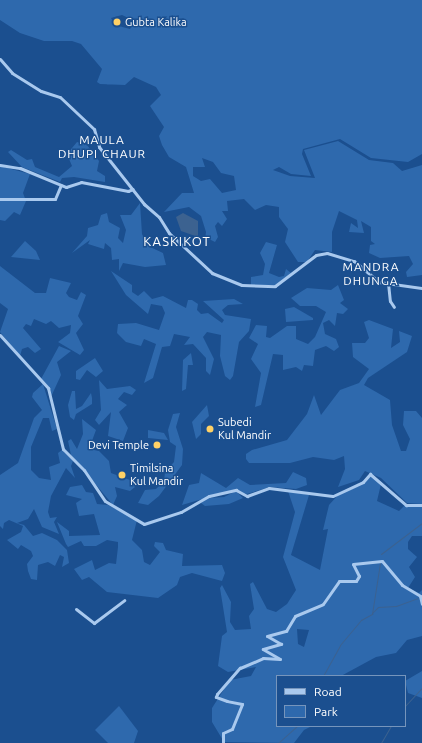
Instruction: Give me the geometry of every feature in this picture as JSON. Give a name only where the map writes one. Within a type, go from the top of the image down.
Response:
[{"type":"street","points":[[0,59],[12,73],[42,91],[60,97],[94,129],[99,147],[169,233],[183,242],[204,268],[242,285],[281,285],[323,252],[354,261],[375,280],[422,288]]},
{"type":"street","points":[[0,165],[20,168],[61,185],[81,182],[128,191],[133,189]]},
{"type":"street","points":[[0,199],[55,199],[61,185]]},
{"type":"street","points":[[388,283],[390,301],[394,307]]},
{"type":"street","points":[[0,335],[48,388],[63,449],[84,470],[105,502],[144,524],[181,512],[209,496],[236,490],[247,496],[269,488],[333,496],[363,482],[369,474],[382,480],[406,505],[422,505]]},
{"type":"street","points":[[223,743],[222,733],[232,728],[242,704],[216,697],[217,694],[240,668],[263,658],[280,659],[263,649],[281,644],[267,636],[286,631],[295,616],[323,604],[339,581],[356,580],[359,576],[353,564],[382,561],[402,585],[420,596],[422,604]]},
{"type":"street","points":[[76,609],[94,624],[124,600]]},
{"type":"green space","points":[[0,0],[422,0],[422,154],[408,162],[371,158],[340,139],[303,149],[302,154],[311,176],[291,174],[279,167],[273,170],[290,176],[315,178],[304,150],[338,141],[369,160],[393,163],[402,171],[422,165],[422,275],[407,277],[406,272],[413,264],[409,256],[380,258],[369,253],[370,245],[375,244],[371,241],[371,227],[361,221],[364,233],[349,232],[351,223],[358,228],[357,220],[339,211],[332,232],[332,252],[315,250],[307,262],[298,262],[285,242],[288,229],[279,217],[279,207],[266,205],[255,210],[244,199],[227,201],[228,211],[222,211],[227,219],[222,226],[218,222],[215,226],[218,237],[215,242],[209,239],[204,247],[206,232],[201,216],[189,207],[164,212],[182,193],[194,193],[186,167],[169,157],[162,145],[159,136],[164,127],[150,106],[161,95],[156,87],[134,77],[125,85],[100,84],[97,82],[102,69],[81,44],[72,41],[44,41],[20,33],[0,20]],"holes":[[[122,15],[135,21],[130,29],[115,25],[111,18]],[[202,158],[213,162],[221,173],[234,176],[236,190],[222,193],[210,179],[201,181],[193,176],[193,167],[205,167]]]},
{"type":"green space","points":[[77,142],[87,145],[99,161],[97,171],[105,176],[105,182],[74,177],[62,178],[60,182],[22,167],[8,152],[11,150],[27,160],[32,159],[35,167],[59,177],[72,166],[67,154]]},
{"type":"green space","points":[[0,166],[30,174],[23,193],[26,201],[20,215],[14,212],[5,221],[0,220]]},
{"type":"green space","points":[[140,203],[142,234],[148,246],[163,253],[166,265],[145,267],[123,263],[119,271],[119,259],[112,260],[111,248],[105,243],[104,249],[88,244],[90,240],[72,253],[87,236],[88,228],[98,225],[101,215],[107,213],[109,222],[120,228],[118,238],[123,243],[126,230],[120,215],[131,215]]},
{"type":"green space","points":[[25,241],[36,251],[40,260],[11,257]]},
{"type":"green space","points":[[266,242],[277,245],[269,273],[279,277],[284,276],[286,269],[291,273],[280,285],[251,285],[251,277],[263,275],[265,264],[260,253]]},
{"type":"green space","points":[[0,266],[35,293],[46,293],[50,278],[71,283],[66,293],[69,297],[77,300],[81,292],[86,295],[78,316],[83,324],[76,333],[84,350],[80,355],[58,342],[70,333],[71,325],[59,328],[51,321],[46,324],[34,319],[31,326],[26,324],[23,328],[41,349],[35,353],[28,347],[22,349],[20,356],[0,332],[8,309],[0,303]]},
{"type":"green space","points":[[111,271],[132,285],[132,292],[138,296],[144,291],[152,299],[163,296],[186,308],[188,300],[192,300],[198,304],[197,310],[201,314],[208,313],[222,323],[224,320],[203,301],[234,299],[243,304],[228,305],[222,310],[225,315],[251,319],[249,331],[239,342],[233,376],[230,380],[225,376],[220,356],[221,335],[207,332],[203,337],[214,359],[210,375],[206,371],[206,358],[193,344],[184,345],[190,337],[174,334],[170,346],[162,347],[153,378],[144,383],[156,344],[144,339],[141,346],[126,342],[117,333],[118,324],[136,323],[159,330],[165,313],[162,306],[151,304],[148,314],[126,295]]},
{"type":"green space","points":[[338,285],[344,300],[340,303],[348,309],[343,314],[337,313],[335,326],[329,320],[323,323],[325,334],[336,339],[339,347],[334,351],[326,346],[315,350],[313,366],[304,365],[302,371],[296,367],[283,370],[283,355],[273,354],[261,405],[255,407],[261,373],[251,359],[258,344],[249,338],[256,325],[267,326],[266,337],[270,338],[287,326],[296,326],[296,339],[308,344],[315,337],[326,312],[316,306],[300,306],[291,298],[307,288],[331,290]]},
{"type":"green space","points":[[294,307],[313,318],[313,320],[286,322],[285,309]]},
{"type":"green space","points":[[369,320],[393,329],[391,348],[400,342],[399,331],[412,336],[407,352],[368,378],[364,385],[390,400],[392,425],[401,451],[406,451],[410,439],[403,425],[404,411],[416,411],[422,418],[422,504],[407,503],[381,478],[365,471],[359,480],[338,487],[345,469],[344,456],[334,460],[313,457],[290,463],[249,463],[246,459],[246,454],[252,450],[287,440],[307,414],[314,395],[321,415],[340,390],[359,383],[369,369],[353,357],[352,343],[365,343],[369,338],[364,322]]},
{"type":"green space","points":[[59,346],[71,351],[57,362],[61,375],[50,399],[49,387],[41,379]]},
{"type":"green space","points":[[191,353],[193,365],[188,365],[186,389],[182,391],[183,360]]},
{"type":"green space","points":[[95,358],[103,371],[96,377],[87,370],[80,380],[76,379],[76,371]]},
{"type":"green space","points":[[99,380],[107,389],[130,386],[136,390],[132,395],[124,392],[118,399],[127,405],[119,412],[128,428],[123,441],[108,436],[111,412],[99,425],[95,420],[101,410]]},
{"type":"green space","points":[[43,384],[57,429],[52,431],[49,418],[43,418],[31,447],[31,470],[39,478],[51,480],[49,467],[60,463],[58,453],[62,450],[73,461],[71,466],[75,478],[66,468],[51,496],[48,512],[50,518],[57,517],[54,522],[59,534],[42,527],[34,509],[28,519],[17,523],[24,525],[33,536],[42,533],[57,540],[67,550],[69,563],[62,567],[64,557],[60,555],[55,566],[48,562],[38,565],[37,580],[31,579],[28,571],[27,564],[33,556],[31,551],[21,545],[18,549],[7,540],[21,532],[23,526],[9,520],[4,523],[3,529],[0,526],[0,475],[18,463],[34,418],[42,410],[32,397],[33,393]]},
{"type":"green space","points":[[72,391],[75,391],[76,409],[82,406],[91,393],[92,398],[92,404],[76,414],[74,420],[70,417],[68,405]]},
{"type":"green space","points":[[207,405],[209,416],[201,424],[201,434],[196,439],[192,422]]},
{"type":"green space","points":[[180,413],[176,427],[183,449],[182,465],[159,496],[148,505],[138,503],[145,490],[156,489],[164,481],[165,472],[174,462],[176,446],[170,442],[168,430],[173,414]]},
{"type":"green space","points":[[82,419],[96,430],[89,449],[99,451],[109,461],[111,473],[130,480],[135,487],[130,491],[115,487],[117,496],[113,505],[71,455],[68,441],[71,439],[77,449],[83,434]]},
{"type":"green space","points":[[148,430],[164,433],[168,440],[148,438]]},
{"type":"green space","points":[[293,472],[306,478],[307,485],[296,489],[270,487],[247,494],[233,490],[182,505],[189,485],[199,483],[201,473],[226,488],[238,478],[250,485],[286,483]]},
{"type":"green space","points":[[368,476],[372,476],[381,484],[377,501],[399,511],[405,505],[422,506],[422,536],[412,536],[408,542],[408,549],[417,557],[409,567],[415,577],[408,588],[419,593],[422,590],[422,636],[407,640],[396,653],[376,657],[343,675],[276,675],[276,727],[310,727],[304,730],[294,743],[224,742],[212,722],[212,708],[230,680],[251,676],[256,667],[228,672],[218,666],[222,636],[227,632],[220,588],[222,585],[231,602],[230,622],[235,630],[251,629],[249,616],[254,609],[250,584],[253,582],[267,609],[276,612],[287,604],[296,590],[283,557],[295,512],[288,491],[309,495],[291,555],[320,570],[328,529],[323,530],[329,505],[338,495],[362,485]],"holes":[[[297,629],[309,630],[304,647],[298,644]]]},
{"type":"green space","points":[[82,485],[86,492],[93,493],[97,504],[108,505],[137,520],[132,540],[142,550],[144,562],[150,565],[160,552],[154,546],[155,542],[163,543],[166,550],[183,554],[182,566],[222,565],[225,573],[222,581],[192,573],[180,577],[177,585],[158,598],[107,592],[89,577],[82,580],[74,569],[92,560],[95,570],[109,563],[116,564],[118,542],[107,540],[96,546],[84,546],[81,541],[68,547],[66,544],[57,522],[69,531],[69,536],[100,535],[94,514],[79,516],[76,503],[82,499],[66,495],[70,487]]},
{"type":"green space","points":[[236,491],[243,498],[229,504],[205,506],[201,503],[208,498],[224,497]]},
{"type":"green space","points":[[422,671],[422,698],[408,693],[406,680]]},
{"type":"green space","points":[[119,706],[138,731],[134,743],[108,743],[95,730]]},
{"type":"shaded area","points":[[183,213],[198,221],[198,237],[181,231],[176,217]]},
{"type":"waterway","points":[[422,480],[422,490]]},
{"type":"waterway","points":[[381,554],[422,523]]},
{"type":"waterway","points":[[324,675],[340,645],[361,620],[372,614],[380,563]]},
{"type":"waterway","points":[[372,613],[378,607],[396,606],[418,598]]},
{"type":"waterway","points":[[406,705],[422,688]]},
{"type":"waterway","points":[[278,743],[296,727]]},
{"type":"waterway","points":[[381,743],[390,727]]},
{"type":"place","name":"Gubta Kalika","points":[[117,22]]},
{"type":"place","name":"Subedi Kul Mandir","points":[[210,429]]},
{"type":"place","name":"Devi Temple","points":[[157,445]]},
{"type":"place","name":"Timilsina Kul Mandir","points":[[122,475]]},
{"type":"district","name":"MAULA DHUPI CHAUR","points":[[102,147]]},
{"type":"district","name":"KASKIKOT","points":[[177,241]]},
{"type":"district","name":"MANDRA DHUNGA","points":[[371,274]]}]
